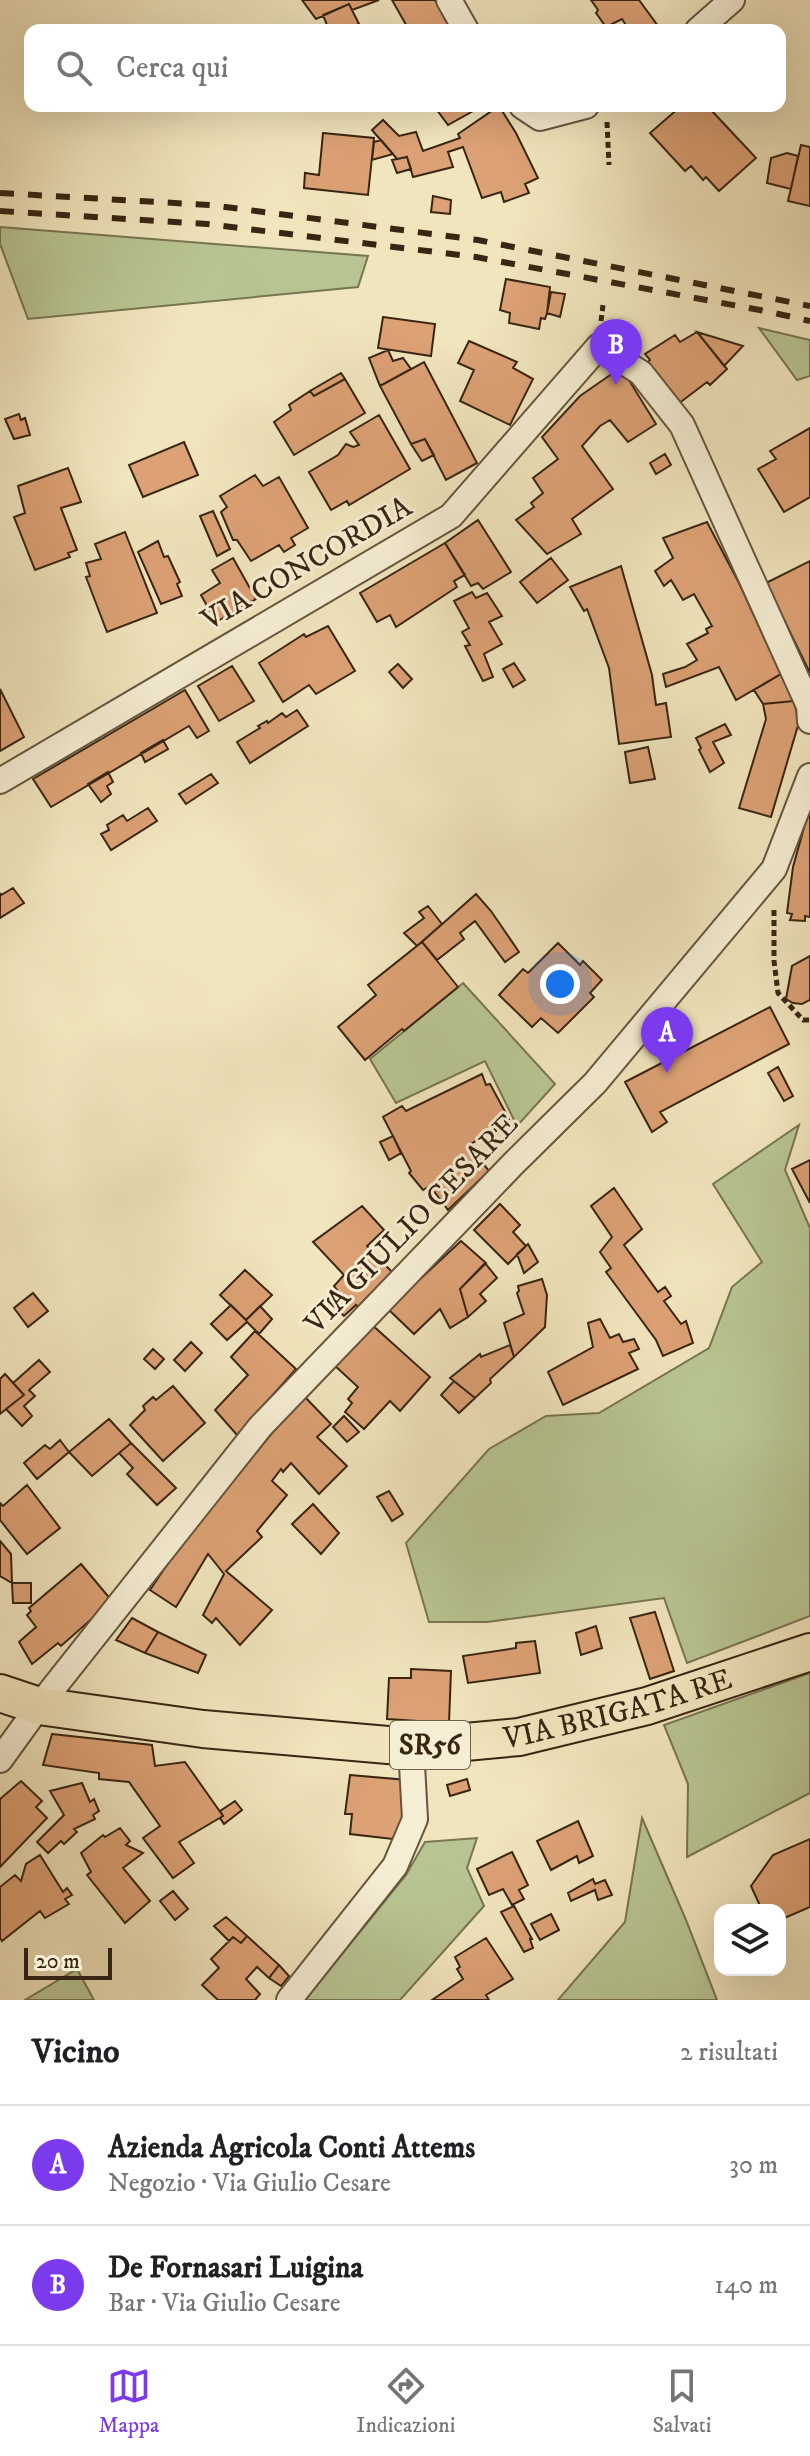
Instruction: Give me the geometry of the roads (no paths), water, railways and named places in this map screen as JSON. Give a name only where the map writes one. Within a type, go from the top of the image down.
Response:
[{"type":"main road","name":"VIA BRIGATA RE","points":[[39,1706],[203,1729],[411,1747],[519,1737],[647,1706],[810,1652]]},
{"type":"main road","name":"SR56","points":[[0,1693],[39,1706]]},
{"type":"street","points":[[449,0],[463,24]]},
{"type":"street","points":[[705,24],[732,0]]},
{"type":"street","points":[[531,112],[540,118],[563,112]]},
{"type":"street","name":"VIA CONCORDIA","points":[[0,781],[451,516],[599,346],[641,373],[682,425],[809,706],[810,721]]},
{"type":"street","name":"VIA GIULIO CESARE","points":[[0,1760],[39,1706],[260,1427],[595,1083],[774,869],[810,776]]},
{"type":"street","points":[[289,2000],[395,1866],[415,1819],[411,1747]]},
{"type":"railway","points":[[0,193],[210,205],[478,240],[810,306]]},
{"type":"railway","points":[[0,211],[207,224],[476,257],[810,321]]},
{"type":"place","name":"De Fornasari Luigina","points":[[616,385]]},
{"type":"place","name":"Azienda Agricola Conti Attems","points":[[667,1073]]}]
